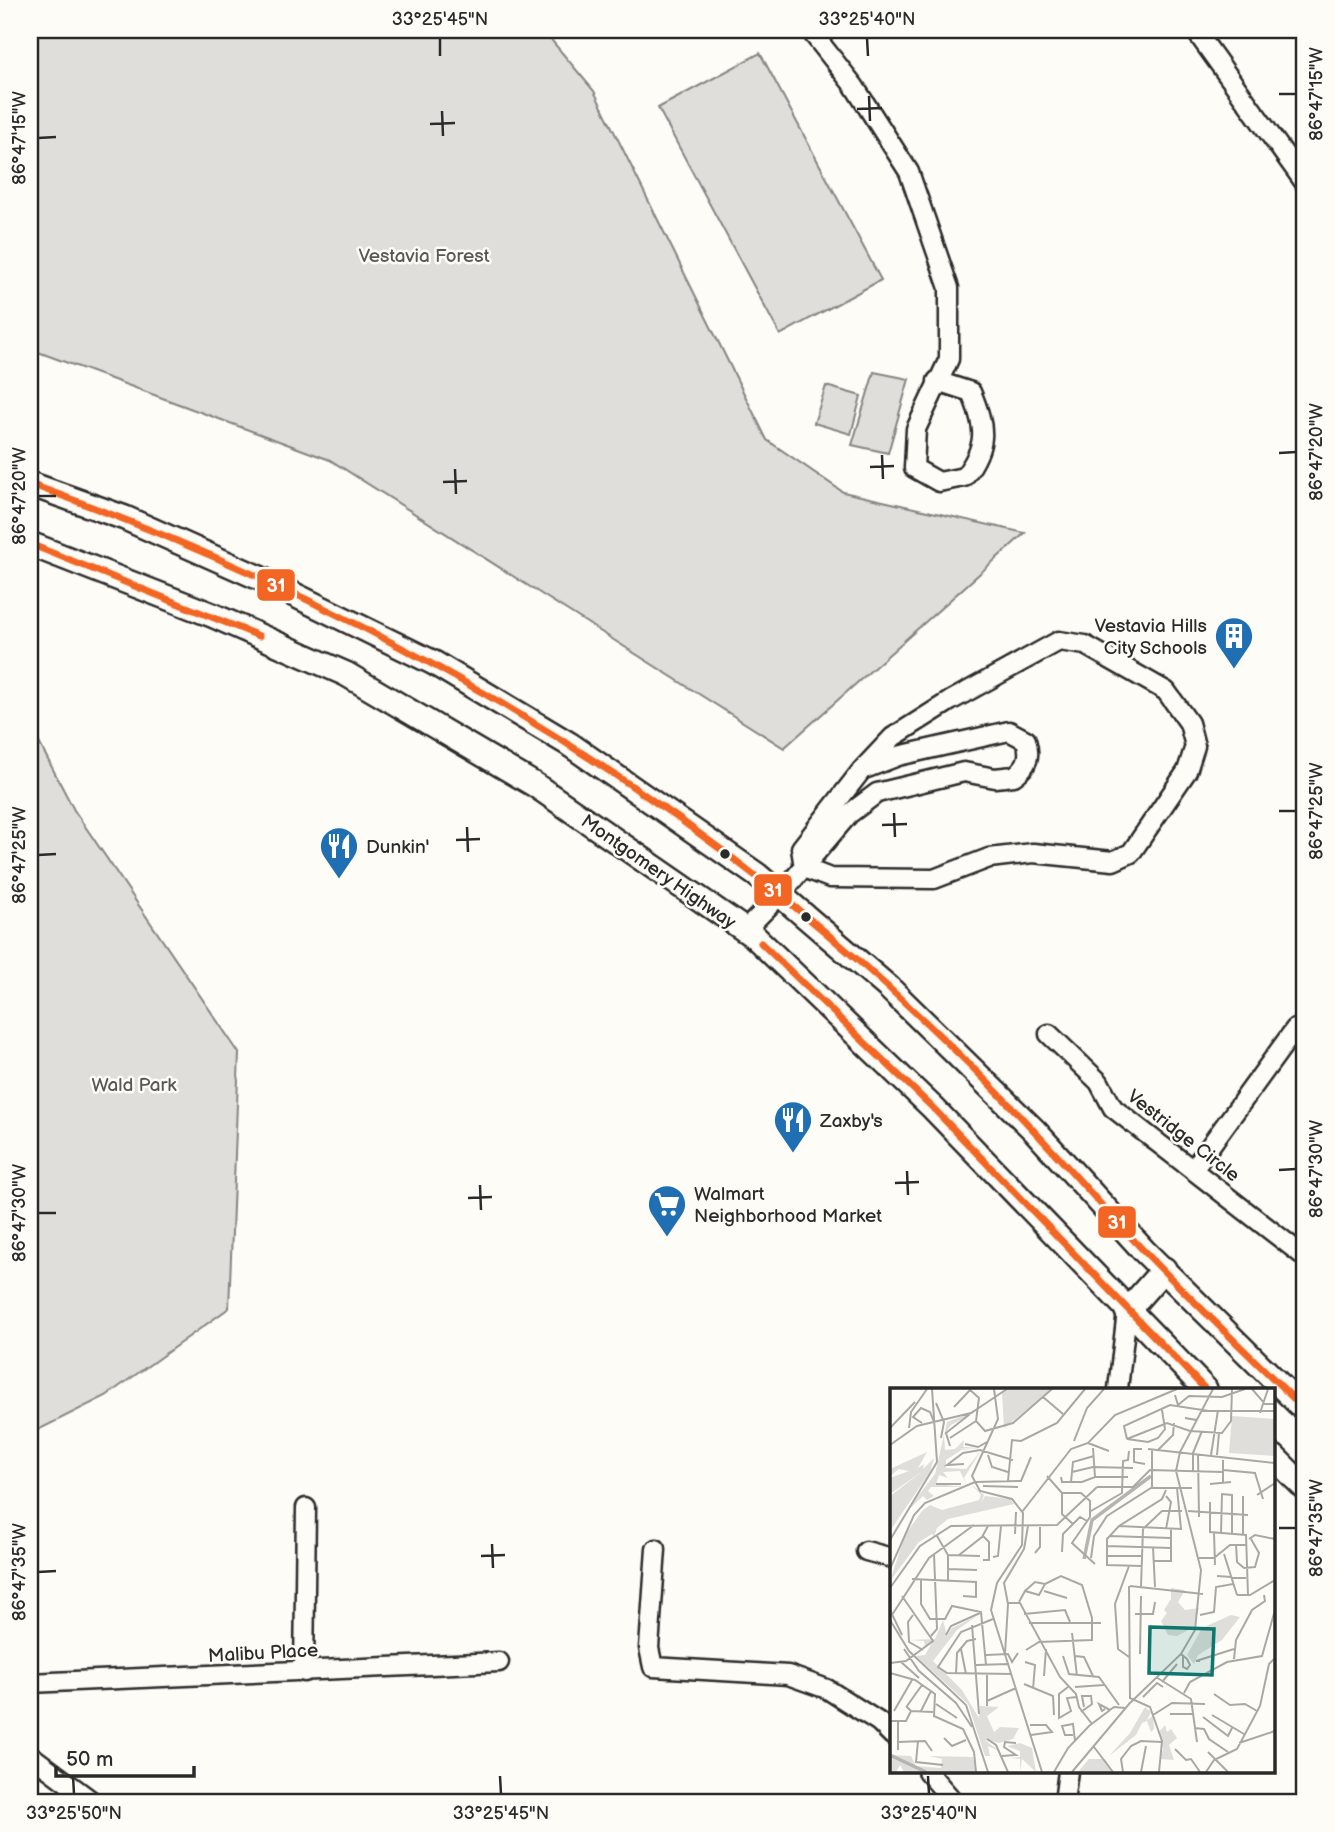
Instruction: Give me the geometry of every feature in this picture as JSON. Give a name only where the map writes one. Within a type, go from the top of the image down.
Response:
[{"type":"main road","points":[[30,484],[125,518],[264,580],[434,663],[569,744],[757,875],[889,988],[1035,1131],[1164,1269],[1305,1410]]},
{"type":"main road","name":"Montgomery Highway","points":[[30,544],[212,615],[346,674],[535,785],[745,930],[933,1108],[1126,1311],[1204,1388]]},
{"type":"main road","points":[[1126,1311],[1164,1269]]},
{"type":"main road","points":[[1276,1459],[1305,1488]]},
{"type":"street","points":[[810,30],[854,86],[909,172],[948,288],[950,359],[937,381],[916,429],[914,468],[939,482],[964,477],[980,456],[983,422],[971,392],[937,381]]},
{"type":"street","points":[[1195,30],[1305,183]]},
{"type":"street","points":[[1059,641],[1085,645],[1166,691],[1189,723],[1195,746],[1187,771],[1143,839],[1131,853],[1113,861],[1033,853],[989,858],[933,880],[830,878],[804,868],[801,848],[861,771],[893,737],[950,701],[1059,641]]},
{"type":"street","points":[[745,930],[780,895],[849,814],[877,793],[964,772],[995,778],[1014,776],[1028,761],[1029,750],[1026,740],[1009,730],[898,756],[861,771]]},
{"type":"street","points":[[1194,1168],[1295,1029]]},
{"type":"street","name":"Vestridge Circle","points":[[1049,1034],[1099,1083],[1113,1108],[1194,1168],[1305,1257]]},
{"type":"street","points":[[1118,1388],[1126,1311]]},
{"type":"street","points":[[304,1672],[306,1508]]},
{"type":"street","points":[[656,1549],[649,1648],[653,1667],[788,1675],[827,1689],[879,1722],[890,1733]]},
{"type":"street","points":[[866,1551],[890,1557]]},
{"type":"street","name":"Malibu Place","points":[[30,1683],[499,1662]]},
{"type":"street","points":[[30,1755],[93,1802]]},
{"type":"street","points":[[928,1772],[954,1802]]},
{"type":"street","points":[[1063,1802],[1068,1772]]},
{"type":"green space","name":"Vestavia Forest","points":[[30,30],[543,30],[594,91],[767,440],[843,492],[1025,533],[784,748],[330,460],[30,349]]},
{"type":"green space","points":[[760,53],[881,280],[780,335],[658,108]]},
{"type":"green space","points":[[874,372],[909,379],[888,453],[852,445]]},
{"type":"green space","points":[[826,386],[861,396],[851,434],[814,423]]},
{"type":"green space","name":"Wald Park","points":[[30,725],[74,810],[239,1053],[229,1308],[106,1396],[30,1434]]},
{"type":"transit line","name":"31","points":[[30,484],[147,529],[262,578],[375,633],[485,694],[591,759],[695,830],[794,906],[927,1023],[1019,1115],[1165,1272],[1305,1410]]},
{"type":"transit line","name":"31","points":[[30,544],[259,636]]},
{"type":"transit line","name":"31","points":[[761,943],[933,1108],[1204,1388]]},
{"type":"place","name":"Vestavia Hills City Schools","points":[[1234,670]]},
{"type":"place","name":"Dunkin'","points":[[339,880]]},
{"type":"place","name":"Zaxby's","points":[[793,1154]]},
{"type":"place","name":"Walmart Neighborhood Market","points":[[667,1238]]}]
